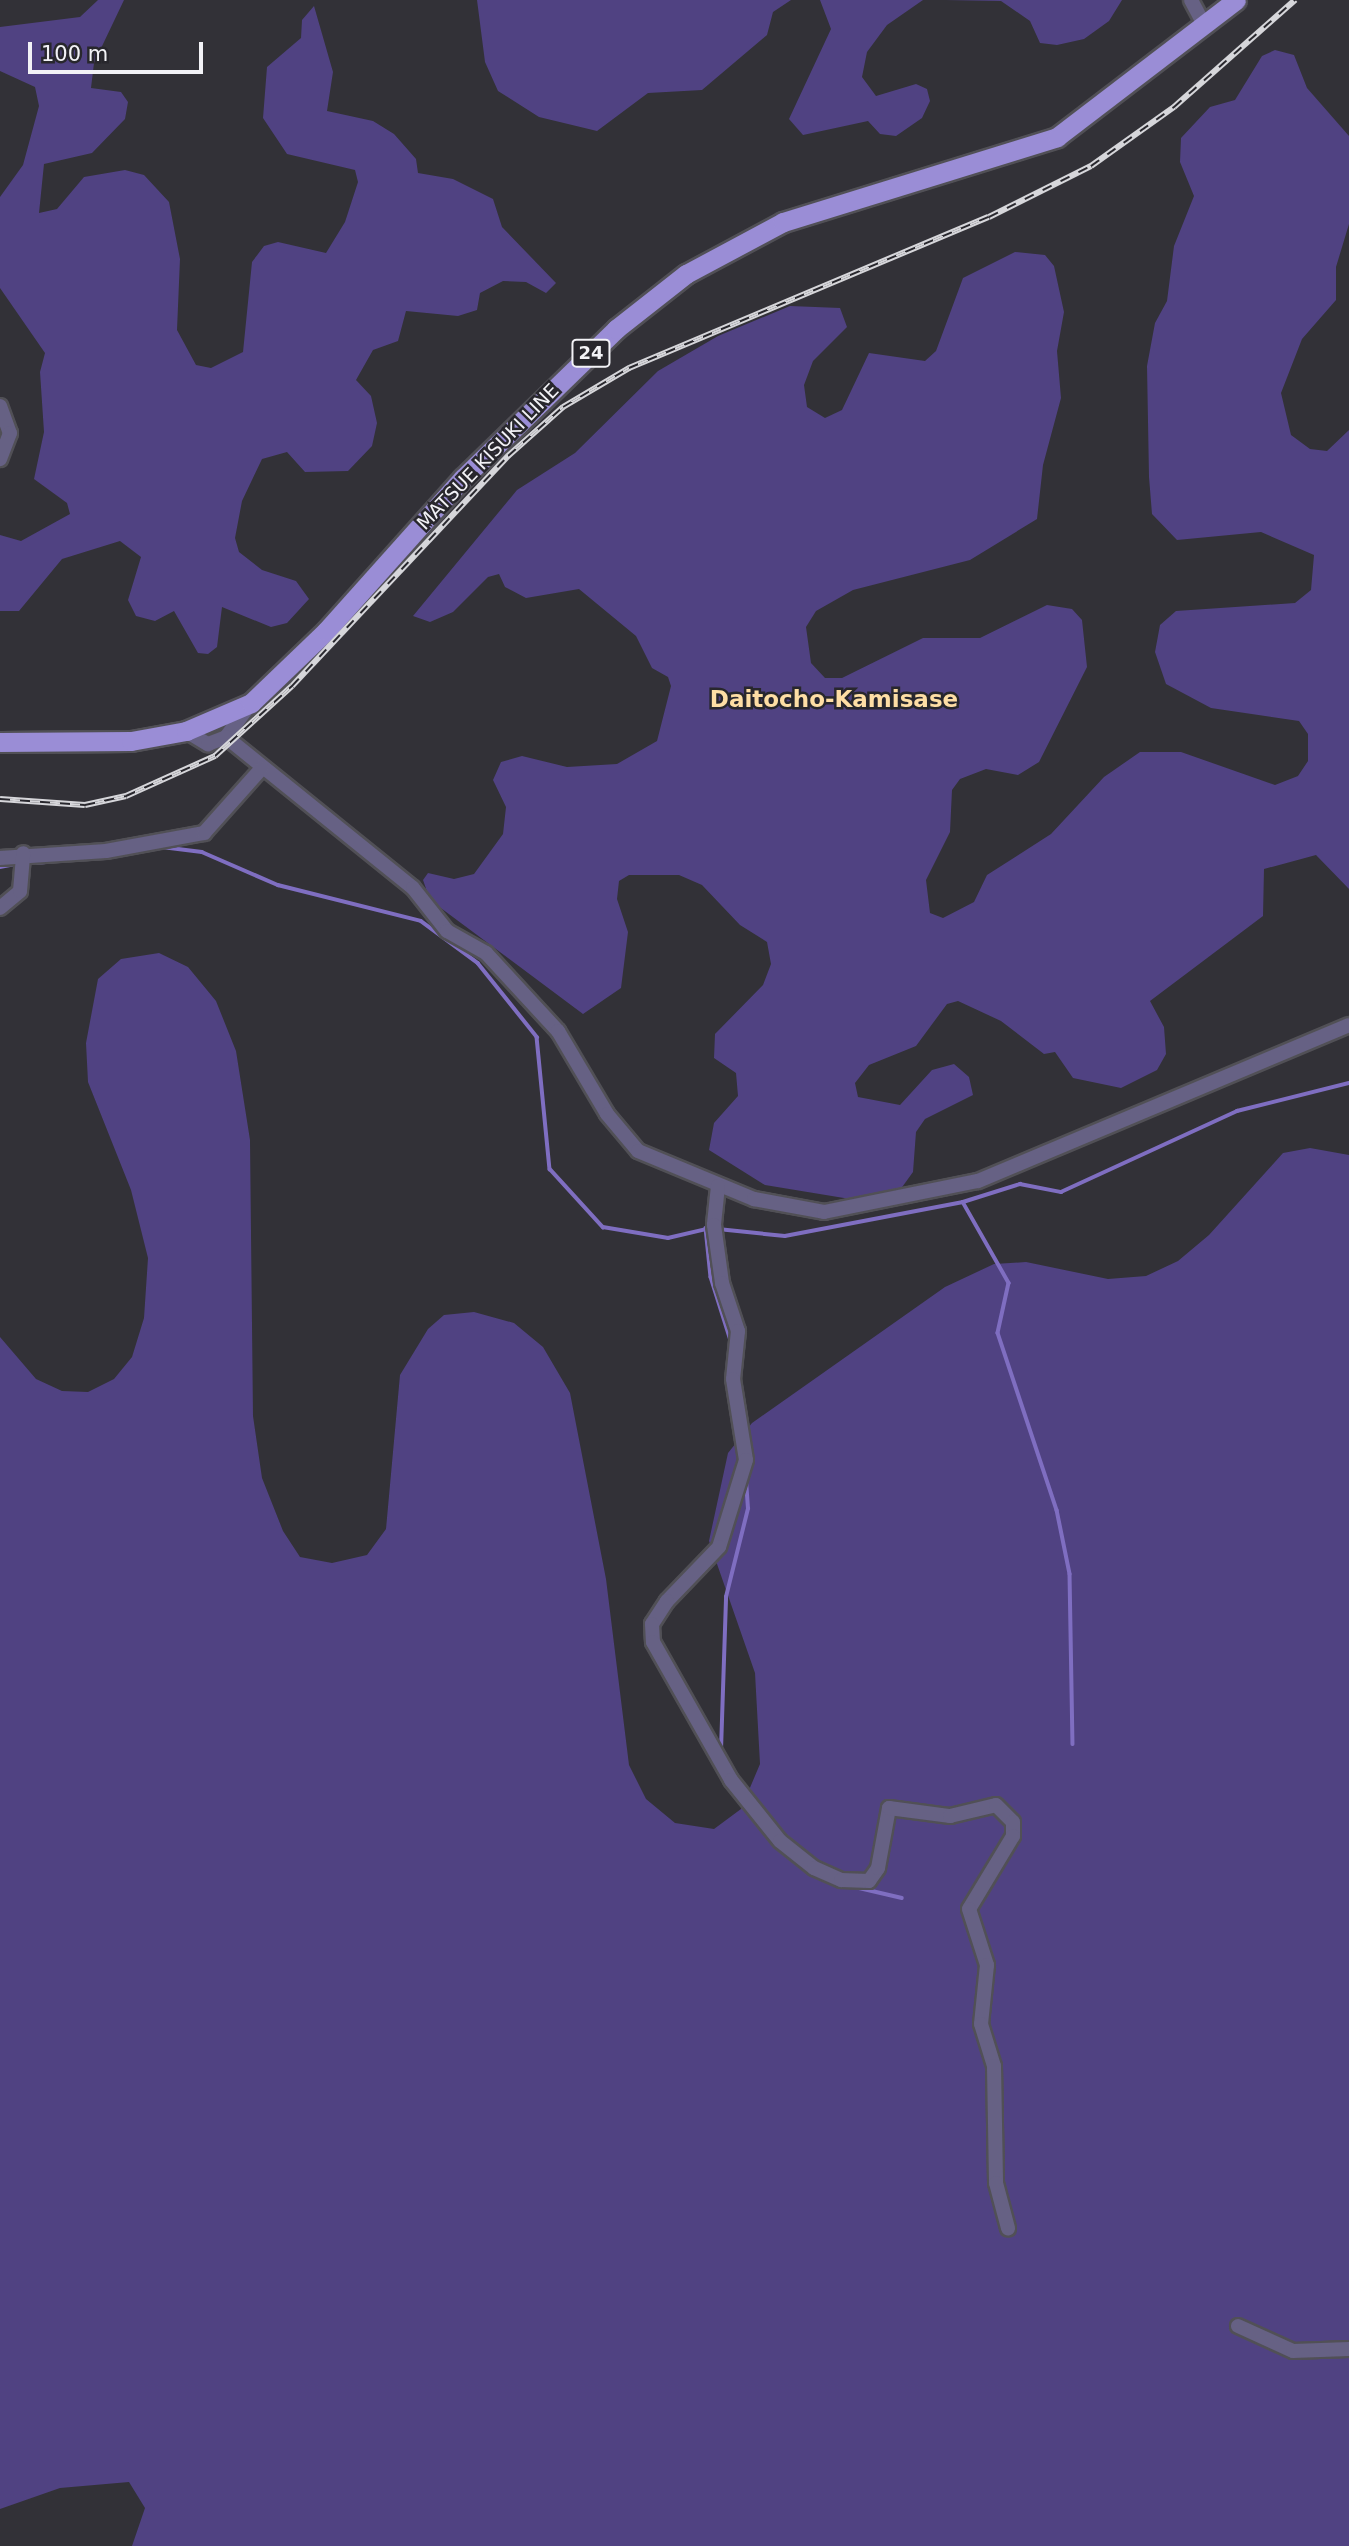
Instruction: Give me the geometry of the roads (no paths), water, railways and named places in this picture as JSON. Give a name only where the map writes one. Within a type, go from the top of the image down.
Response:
[{"type":"main road","name":"MATSUE KISUKI LINE","points":[[0,742],[131,741],[186,731],[251,703],[326,631],[463,478],[616,329],[686,274],[783,222],[1057,137],[1236,0]]},
{"type":"street","points":[[1191,0],[1205,26]]},
{"type":"street","points":[[0,406],[10,433],[0,459]]},
{"type":"street","points":[[186,731],[208,744],[226,737],[251,703]]},
{"type":"street","points":[[226,737],[413,888],[447,932],[485,953],[558,1031],[607,1114],[638,1151],[718,1186],[785,1208],[824,1212],[978,1181],[1349,1025]]},
{"type":"street","points":[[0,858],[24,859],[106,851],[204,833],[262,768]]},
{"type":"street","points":[[0,908],[16,898],[24,859]]},
{"type":"street","points":[[718,1186],[714,1225],[722,1283],[738,1331],[733,1379],[746,1460],[719,1548],[667,1601],[652,1624],[653,1642],[731,1780],[780,1841],[814,1868],[869,1881],[878,1868],[889,1808],[950,1816],[996,1805],[1013,1822],[1013,1836],[969,1909],[975,1944],[987,1965],[981,2024],[994,2066],[996,2183],[1008,2228]]},
{"type":"street","points":[[1238,2326],[1293,2351],[1349,2349]]},
{"type":"waterway","points":[[162,847],[202,852],[278,885],[421,921],[478,963],[537,1037],[550,1169],[603,1227],[668,1238],[711,1228]]},
{"type":"waterway","points":[[37,863],[137,852]]},
{"type":"waterway","points":[[0,867],[15,864]]},
{"type":"waterway","points":[[718,1229],[785,1236],[963,1202],[1020,1184],[1061,1192],[1237,1111],[1349,1083]]},
{"type":"waterway","points":[[963,1202],[1009,1283],[998,1333],[1057,1510],[1070,1574],[1073,1744]]},
{"type":"waterway","points":[[706,1228],[711,1277],[731,1341]]},
{"type":"waterway","points":[[721,1750],[726,1597],[748,1509],[746,1481]]},
{"type":"waterway","points":[[778,1829],[799,1847]]},
{"type":"waterway","points":[[855,1887],[902,1898]]},
{"type":"railway","points":[[0,799],[85,805],[126,796],[215,756],[292,686],[508,456],[563,407],[629,368],[989,217],[1091,166],[1174,107],[1295,0]]},
{"type":"district","name":"Daitocho-Kamisase","points":[[834,699]]}]
